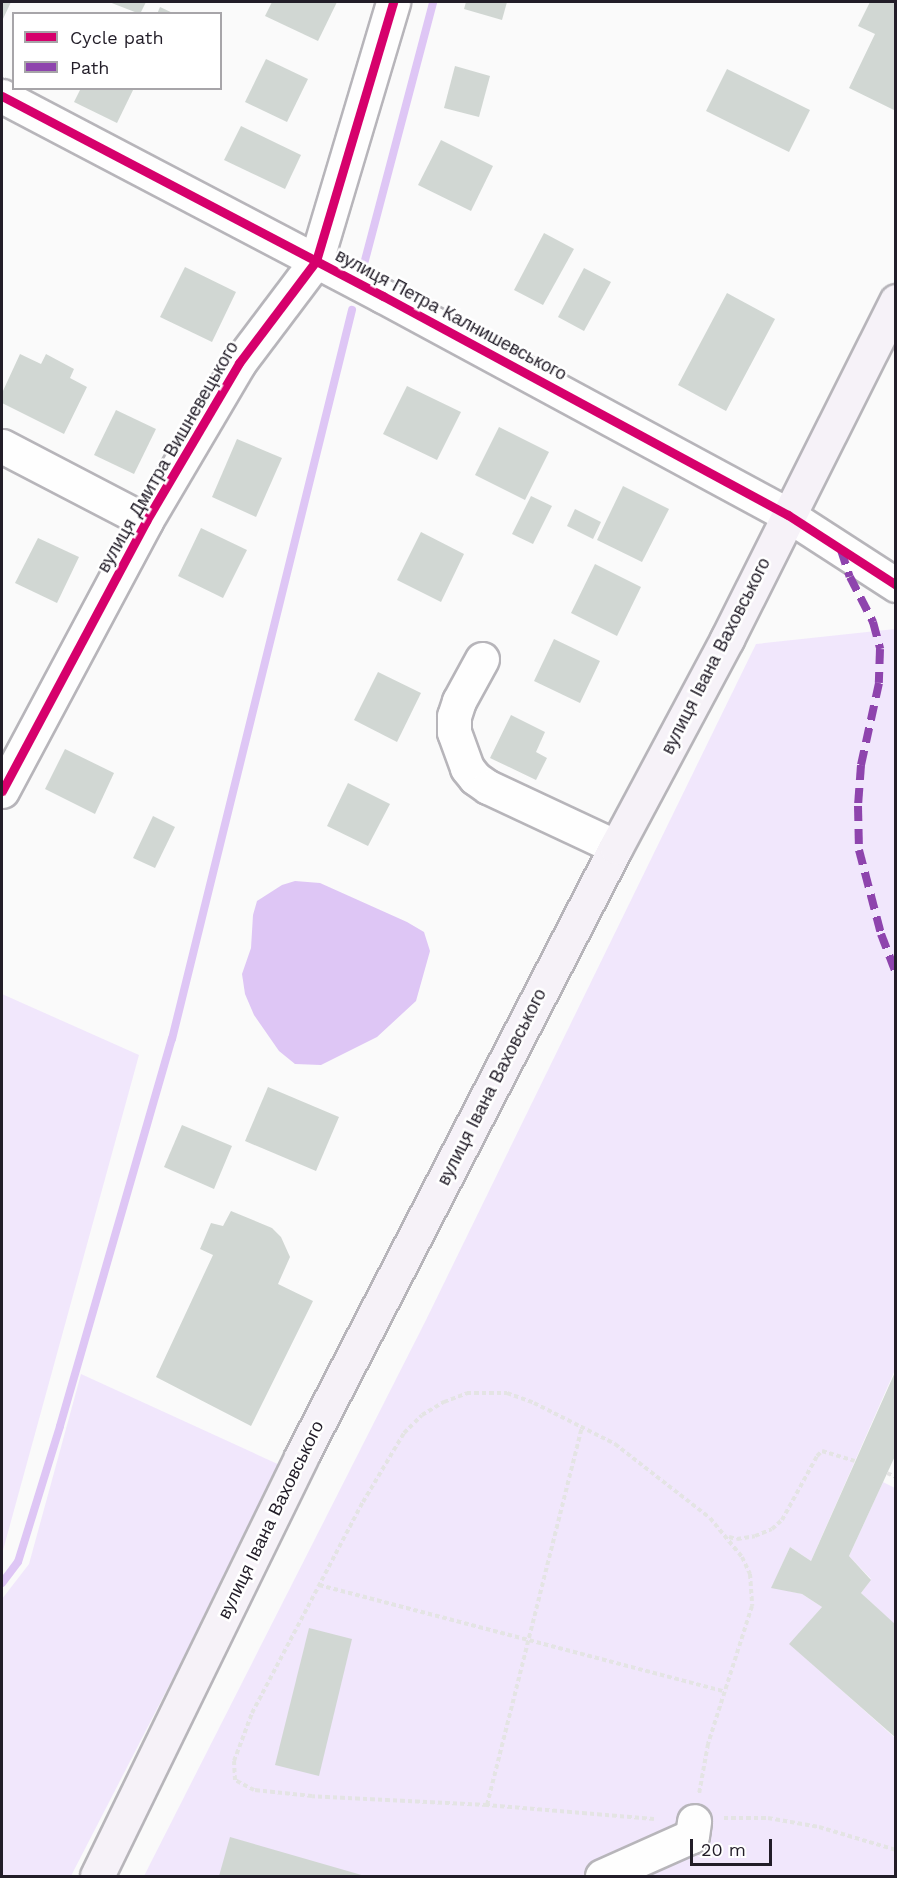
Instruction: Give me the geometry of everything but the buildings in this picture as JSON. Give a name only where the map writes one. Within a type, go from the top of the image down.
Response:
[{"type":"main road","name":"вулиця Івана Ваховського","points":[[96,1876],[301,1457],[616,847],[727,639],[895,302]]},
{"type":"street","name":"вулиця Дмитра Вишневецького","points":[[2,791],[146,521],[239,363],[315,261],[393,2]]},
{"type":"street","name":"вулиця Петра Калнишевського","points":[[2,96],[788,515],[896,585]]},
{"type":"street","name":"вулиця Дмитра Вишневецького","points":[[2,446],[146,521]]},
{"type":"street","points":[[482,659],[459,701],[454,716],[454,732],[466,768],[488,787],[616,847]]},
{"type":"street","points":[[602,1876],[692,1836],[694,1821]]},
{"type":"path","points":[[694,1821],[708,1744],[723,1691],[740,1650],[753,1599],[748,1568],[727,1536],[710,1518],[615,1444],[534,1403],[493,1391],[455,1397],[422,1414],[397,1443],[252,1713],[234,1761],[235,1780],[254,1790],[301,1795],[694,1821],[768,1818],[819,1827],[896,1850]]},
{"type":"path","points":[[488,1806],[582,1428]]},
{"type":"path","points":[[727,1536],[737,1539],[755,1536],[772,1529],[782,1520],[813,1462],[822,1451],[855,1461]]},
{"type":"path","points":[[887,1473],[896,1477]]},
{"type":"path","points":[[319,1585],[723,1691]]},
{"type":"shaded area","points":[[895,629],[895,1370],[811,1561],[790,1547],[772,1587],[802,1594],[822,1607],[790,1644],[895,1738],[895,1876],[144,1876],[426,1320],[756,644]]},
{"type":"shaded area","points":[[295,881],[320,883],[407,922],[424,932],[430,951],[416,1001],[377,1037],[321,1065],[295,1064],[279,1051],[254,1015],[245,994],[242,974],[251,948],[253,915],[257,901],[282,885]]},
{"type":"shaded area","points":[[2,994],[139,1055],[2,1554]]},
{"type":"shaded area","points":[[81,1374],[282,1466],[71,1876],[2,1876],[2,1599],[29,1564]]},
{"type":"shaded area","points":[[883,1482],[895,1488],[895,1625],[861,1593],[871,1579],[849,1556]]},
{"type":"waterway","points":[[364,264],[433,2]]},
{"type":"waterway","points":[[2,1583],[18,1562],[60,1426],[172,1039],[352,310]]},
{"type":"marked path","points":[[841,550],[850,577],[873,622],[880,649],[879,683],[861,765],[858,806],[859,850],[881,934],[896,973]]},
{"type":"cycle path","points":[[2,791],[146,521],[239,363],[316,261],[393,2]]},
{"type":"cycle path","points":[[2,96],[383,296],[788,515],[896,585]]}]
